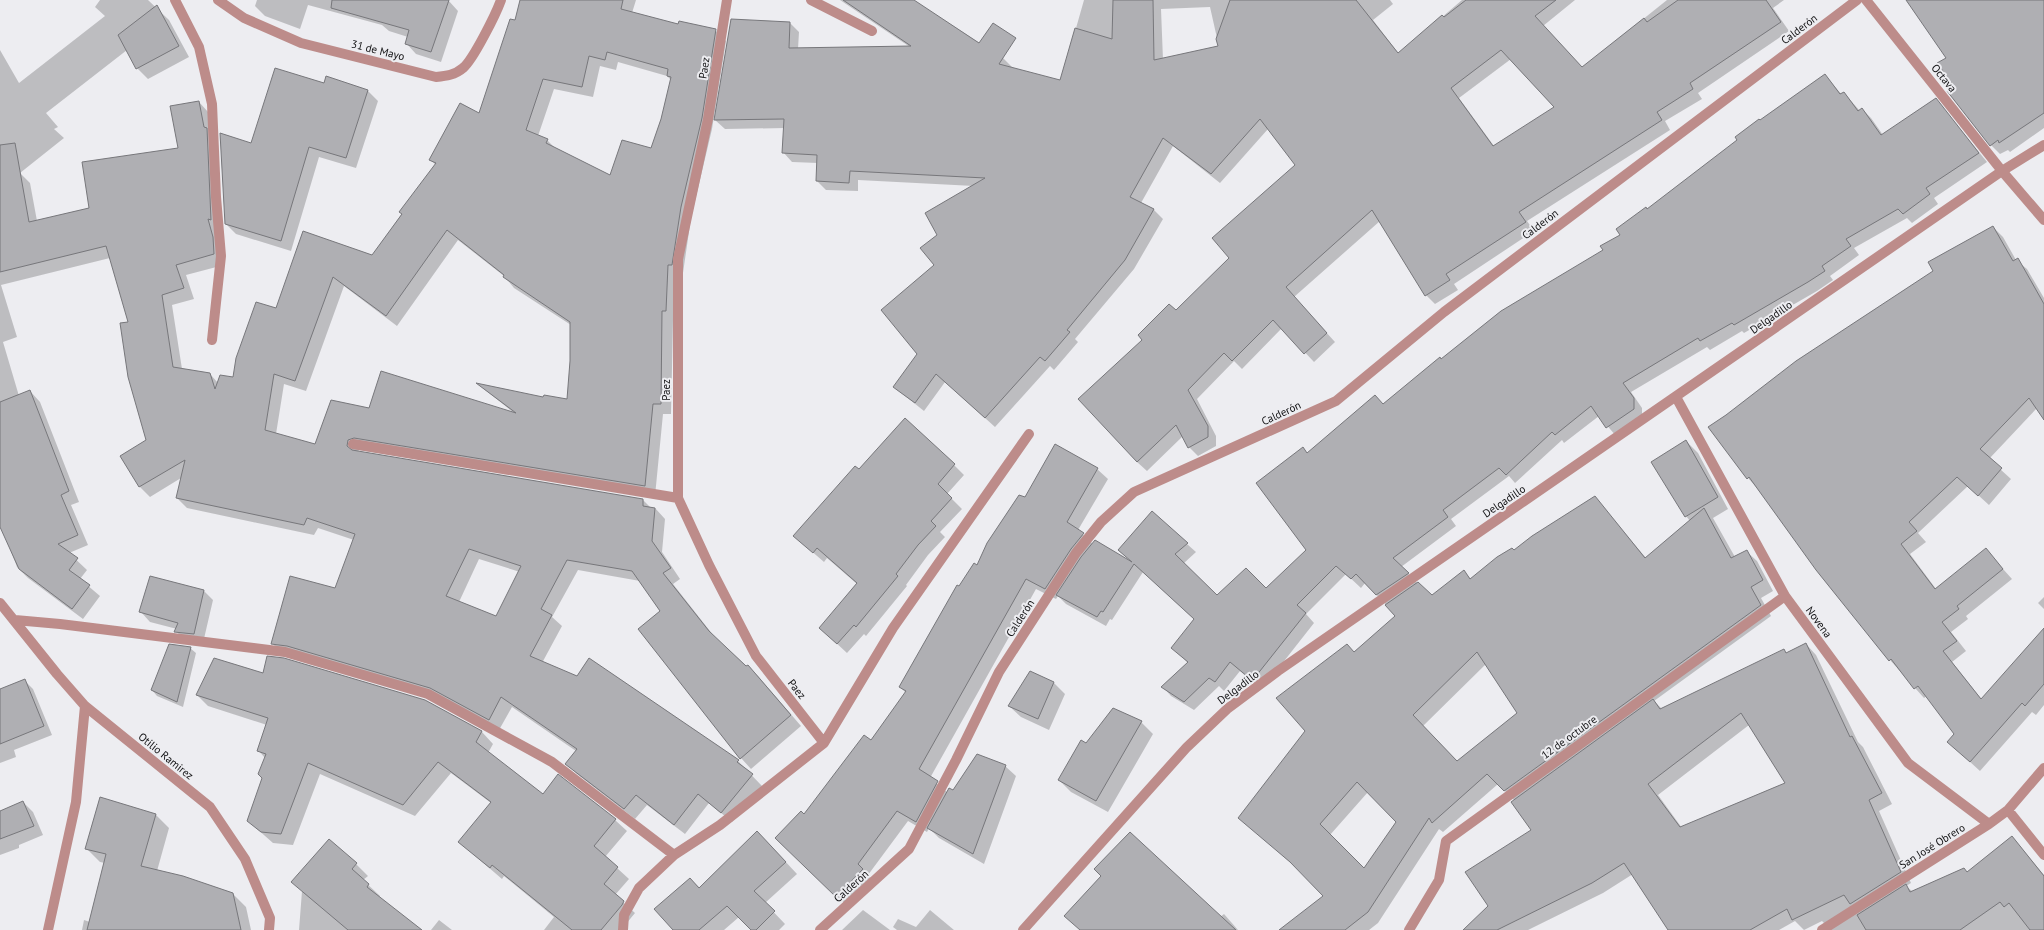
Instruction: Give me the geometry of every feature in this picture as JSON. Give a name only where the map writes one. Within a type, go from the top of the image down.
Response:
[{"type":"street","points":[[175,0],[199,47],[212,104],[216,197],[221,256],[212,340]]},
{"type":"street","name":"31 de Mayo","points":[[218,0],[244,18],[300,42],[436,77],[451,75],[464,68],[492,23],[502,0]]},
{"type":"street","name":"Paez","points":[[727,0],[708,119],[678,259],[678,498],[709,566],[756,656],[824,743]]},
{"type":"street","points":[[811,0],[872,31]]},
{"type":"street","name":"Calderón","points":[[820,930],[909,849],[956,760],[999,672],[1076,553],[1101,522],[1134,492],[1336,401],[1444,312],[1857,0]]},
{"type":"street","name":"Octava","points":[[1866,0],[2002,170],[2044,220]]},
{"type":"street","name":"Delgadillo","points":[[1023,930],[1187,747],[1227,709],[1278,671],[2002,170],[2044,144]]},
{"type":"street","name":"Novena","points":[[1676,397],[1785,596],[1908,763],[1989,824]]},
{"type":"street","points":[[623,930],[624,916],[639,888],[674,855],[720,825],[824,743],[892,628],[1029,434]]},
{"type":"street","points":[[352,444],[678,498]]},
{"type":"street","name":"12 de octubre","points":[[1409,930],[1439,880],[1446,841],[1785,596]]},
{"type":"street","name":"Otilio Ramirez","points":[[0,603],[57,674],[85,706],[210,807],[245,858],[270,918],[269,930]]},
{"type":"street","points":[[15,620],[60,624],[285,652],[428,694],[552,762],[674,855]]},
{"type":"street","points":[[48,930],[76,802],[85,706]]},
{"type":"street","name":"San José Obrero","points":[[1822,930],[1989,824],[2008,810],[2044,768]]},
{"type":"street","points":[[2008,810],[2044,855]]},
{"type":"building","points":[[332,0],[449,0],[431,52],[405,44],[409,30],[331,8]]},
{"type":"building","points":[[520,0],[623,0],[621,9],[678,24],[679,21],[716,29],[702,118],[681,207],[672,265],[668,265],[666,311],[662,311],[661,404],[653,404],[645,486],[354,438],[348,440],[347,446],[352,450],[643,499],[643,506],[655,508],[652,541],[671,568],[663,573],[709,631],[746,666],[748,665],[791,715],[740,759],[638,629],[660,611],[632,571],[567,560],[541,609],[552,615],[530,656],[577,676],[589,658],[739,760],[737,762],[753,774],[721,813],[698,794],[674,825],[636,795],[624,809],[565,764],[577,749],[501,697],[489,720],[430,688],[287,646],[271,644],[290,576],[335,588],[355,534],[307,518],[304,525],[176,498],[185,460],[139,487],[120,456],[146,440],[128,377],[120,323],[128,322],[106,246],[0,272],[0,145],[15,143],[29,222],[89,208],[82,162],[178,148],[170,106],[199,101],[204,127],[207,128],[211,220],[208,219],[213,237],[214,254],[176,265],[184,288],[162,295],[173,367],[210,373],[215,389],[220,375],[233,377],[236,358],[256,302],[276,308],[303,231],[372,255],[402,214],[399,212],[436,163],[429,160],[460,103],[479,113],[510,19],[515,20]],"holes":[[[607,52],[668,69],[667,76],[671,77],[661,119],[651,148],[622,140],[610,175],[546,143],[548,139],[526,130],[543,79],[582,87],[589,56],[605,60]],[[447,230],[504,275],[503,277],[570,322],[570,361],[567,399],[544,395],[543,397],[476,383],[516,413],[381,371],[369,408],[331,400],[315,444],[265,430],[274,374],[295,381],[333,277],[386,316]],[[469,549],[521,566],[496,616],[446,596]]]},
{"type":"building","points":[[843,0],[914,0],[979,43],[993,23],[1016,38],[999,64],[1060,80],[1075,28],[1112,39],[1113,0],[1153,0],[1154,60],[1218,46],[1216,39],[1230,0],[1356,0],[1398,53],[1442,15],[1444,17],[1466,0],[1556,0],[1535,16],[1582,67],[1644,18],[1647,22],[1678,0],[1766,0],[1781,22],[1690,83],[1693,89],[1657,112],[1662,120],[1519,212],[1526,222],[1446,274],[1450,280],[1425,296],[1372,210],[1286,287],[1327,333],[1304,354],[1273,320],[1232,361],[1224,353],[1188,390],[1208,426],[1208,437],[1188,448],[1176,425],[1137,462],[1078,399],[1142,340],[1138,335],[1169,304],[1176,310],[1229,258],[1212,238],[1295,165],[1260,119],[1211,174],[1163,138],[1130,197],[1154,209],[1125,260],[1067,330],[1070,332],[1045,361],[1040,357],[985,418],[936,374],[915,403],[893,387],[917,354],[881,310],[934,265],[920,248],[937,235],[925,213],[985,178],[850,171],[849,183],[816,181],[817,155],[782,153],[784,119],[714,120],[731,19],[790,22],[789,48],[911,46]],"holes":[[[1501,50],[1554,107],[1493,146],[1451,88]]]},
{"type":"building","points":[[1906,0],[2044,0],[2044,113],[1999,143],[1998,140],[1990,146],[1947,91],[1954,86],[1937,63],[1946,58]]},
{"type":"building","points":[[157,5],[179,46],[136,69],[118,35]]},
{"type":"building","points":[[275,68],[324,83],[326,76],[368,90],[346,158],[309,147],[281,241],[225,224],[220,133],[251,143]]},
{"type":"building","points":[[1825,74],[1840,94],[1844,92],[1858,111],[1862,108],[1881,135],[1936,98],[1979,153],[1926,188],[1930,194],[1903,214],[1898,209],[1846,239],[1851,246],[1822,266],[1825,271],[1808,282],[1734,325],[1732,323],[1700,341],[1698,338],[1623,383],[1634,398],[1634,409],[1606,428],[1591,406],[1555,435],[1552,432],[1506,475],[1499,468],[1443,510],[1448,517],[1393,558],[1409,573],[1376,595],[1356,574],[1351,579],[1336,566],[1297,605],[1306,613],[1256,676],[1253,672],[1248,677],[1230,662],[1215,682],[1209,678],[1184,702],[1161,687],[1188,662],[1171,648],[1194,619],[1134,564],[1103,612],[1101,611],[1097,617],[1056,595],[1081,557],[1095,540],[1132,562],[1118,550],[1152,511],[1188,543],[1175,554],[1217,595],[1246,568],[1266,588],[1306,550],[1256,483],[1303,447],[1307,453],[1375,395],[1383,404],[1440,357],[1441,359],[1501,311],[1603,250],[1600,246],[1620,235],[1616,229],[1646,207],[1647,209],[1737,140],[1735,137],[1759,119],[1760,120]]},
{"type":"building","points":[[1993,226],[2013,261],[2018,258],[2044,304],[2044,420],[2029,398],[1980,449],[2002,468],[1978,496],[1957,477],[1909,522],[1917,531],[1901,544],[1935,589],[1986,548],[2003,569],[1957,606],[1959,609],[1942,622],[1957,641],[1943,651],[1981,699],[2044,628],[2044,684],[2025,706],[2022,703],[1970,762],[1947,742],[1954,734],[1918,686],[1914,689],[1891,659],[1889,661],[1816,570],[1749,477],[1747,479],[1708,427],[1726,415],[1796,361],[1933,271],[1928,262]]},
{"type":"building","points":[[30,390],[69,491],[61,495],[78,535],[58,544],[78,558],[69,570],[90,585],[72,609],[19,569],[0,527],[0,402]]},
{"type":"building","points":[[905,418],[955,464],[938,484],[952,498],[931,521],[936,526],[918,545],[896,574],[898,576],[856,627],[854,625],[837,644],[819,628],[857,583],[817,548],[813,553],[793,536],[855,466],[859,469]]},
{"type":"building","points":[[1686,440],[1718,497],[1685,517],[1651,462]]},
{"type":"building","points":[[1055,444],[1098,468],[1067,522],[1084,533],[1071,549],[1045,589],[1026,579],[919,769],[938,781],[916,822],[897,811],[858,864],[863,869],[836,897],[775,838],[801,811],[804,814],[864,735],[871,740],[906,691],[899,687],[957,585],[959,586],[974,563],[977,565],[987,543],[1019,495],[1025,497]]},
{"type":"building","points":[[1595,496],[1645,558],[1704,508],[1731,558],[1747,550],[1763,580],[1751,587],[1761,605],[1504,791],[1487,774],[1432,823],[1429,818],[1368,912],[1345,930],[1279,930],[1323,896],[1290,862],[1238,818],[1305,731],[1276,698],[1347,644],[1354,652],[1395,616],[1385,605],[1418,582],[1432,595],[1464,570],[1470,579],[1497,557],[1512,548],[1514,550],[1532,536]],"holes":[[[1477,652],[1517,713],[1457,761],[1413,715]],[[1357,782],[1396,822],[1364,868],[1320,824]]]},
{"type":"building","points":[[150,576],[204,590],[194,634],[174,632],[178,623],[139,612]]},
{"type":"building","points":[[1806,643],[1850,737],[1852,736],[1882,793],[1869,800],[1901,872],[1850,904],[1844,895],[1792,920],[1787,909],[1750,930],[1668,930],[1624,863],[1592,883],[1497,930],[1463,930],[1488,906],[1465,872],[1531,830],[1511,802],[1653,699],[1660,709],[1784,649],[1786,653]],"holes":[[[1741,713],[1785,783],[1680,827],[1648,784]]]},
{"type":"building","points":[[169,644],[191,647],[177,702],[151,690]]},
{"type":"building","points":[[267,656],[284,658],[425,700],[482,731],[476,742],[543,794],[558,774],[616,819],[594,846],[618,867],[604,884],[624,901],[622,905],[601,930],[572,930],[492,865],[490,868],[458,842],[491,802],[438,762],[403,805],[308,763],[281,834],[261,832],[247,821],[262,778],[258,774],[266,754],[257,751],[268,718],[196,695],[214,658],[263,673]]},
{"type":"building","points":[[1030,671],[1054,682],[1038,719],[1008,706]]},
{"type":"building","points":[[25,679],[44,726],[0,744],[0,689]]},
{"type":"building","points":[[1113,708],[1142,721],[1096,801],[1058,780],[1081,740],[1086,743]]},
{"type":"building","points":[[977,754],[1006,765],[973,854],[927,828],[949,788],[953,790]]},
{"type":"building","points":[[100,797],[156,814],[141,866],[183,876],[233,893],[241,930],[87,930],[106,854],[85,849]]},
{"type":"building","points":[[23,801],[34,826],[0,839],[0,811]]},
{"type":"building","points":[[757,831],[786,862],[754,891],[775,911],[756,930],[751,930],[727,906],[699,930],[673,930],[654,909],[690,878],[699,888]]},
{"type":"building","points":[[1130,832],[1236,930],[1080,930],[1064,916],[1101,876],[1094,869]]},
{"type":"building","points":[[2012,836],[2044,876],[2044,930],[2030,930],[2009,903],[2004,907],[2000,902],[1960,930],[1866,930],[1857,915],[1906,884],[1910,892],[1964,868],[1967,872]]},
{"type":"building","points":[[329,839],[357,863],[352,869],[369,884],[367,887],[422,930],[348,930],[291,882]]}]
